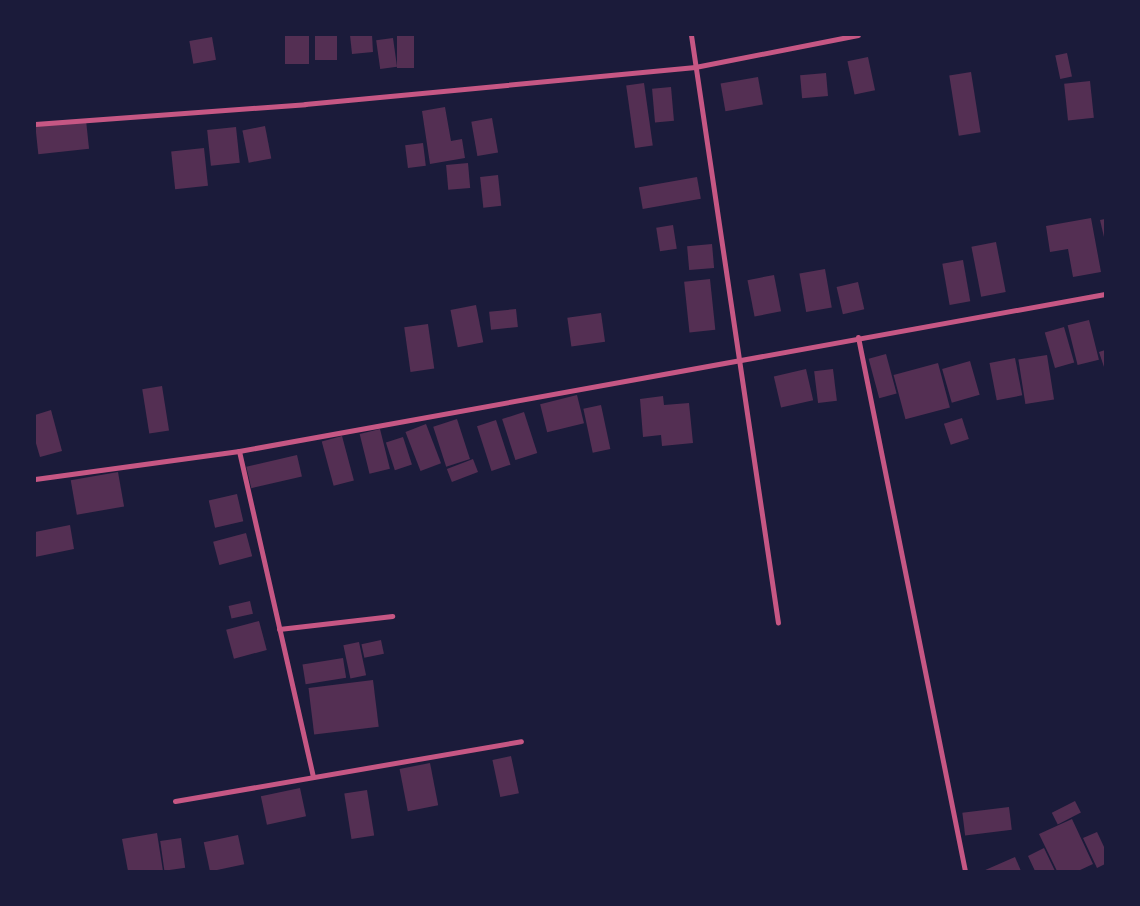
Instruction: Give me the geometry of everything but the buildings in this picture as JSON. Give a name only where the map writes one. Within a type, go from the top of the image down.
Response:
[{"type":"street","points":[[690,35],[778,623]]},
{"type":"street","points":[[35,124],[305,104],[696,68],[858,35]]},
{"type":"street","points":[[35,478],[239,450],[1105,294]]},
{"type":"street","points":[[858,337],[965,871]]},
{"type":"street","points":[[239,450],[313,777]]},
{"type":"street","points":[[280,629],[392,616]]},
{"type":"street","points":[[175,801],[521,741]]}]
